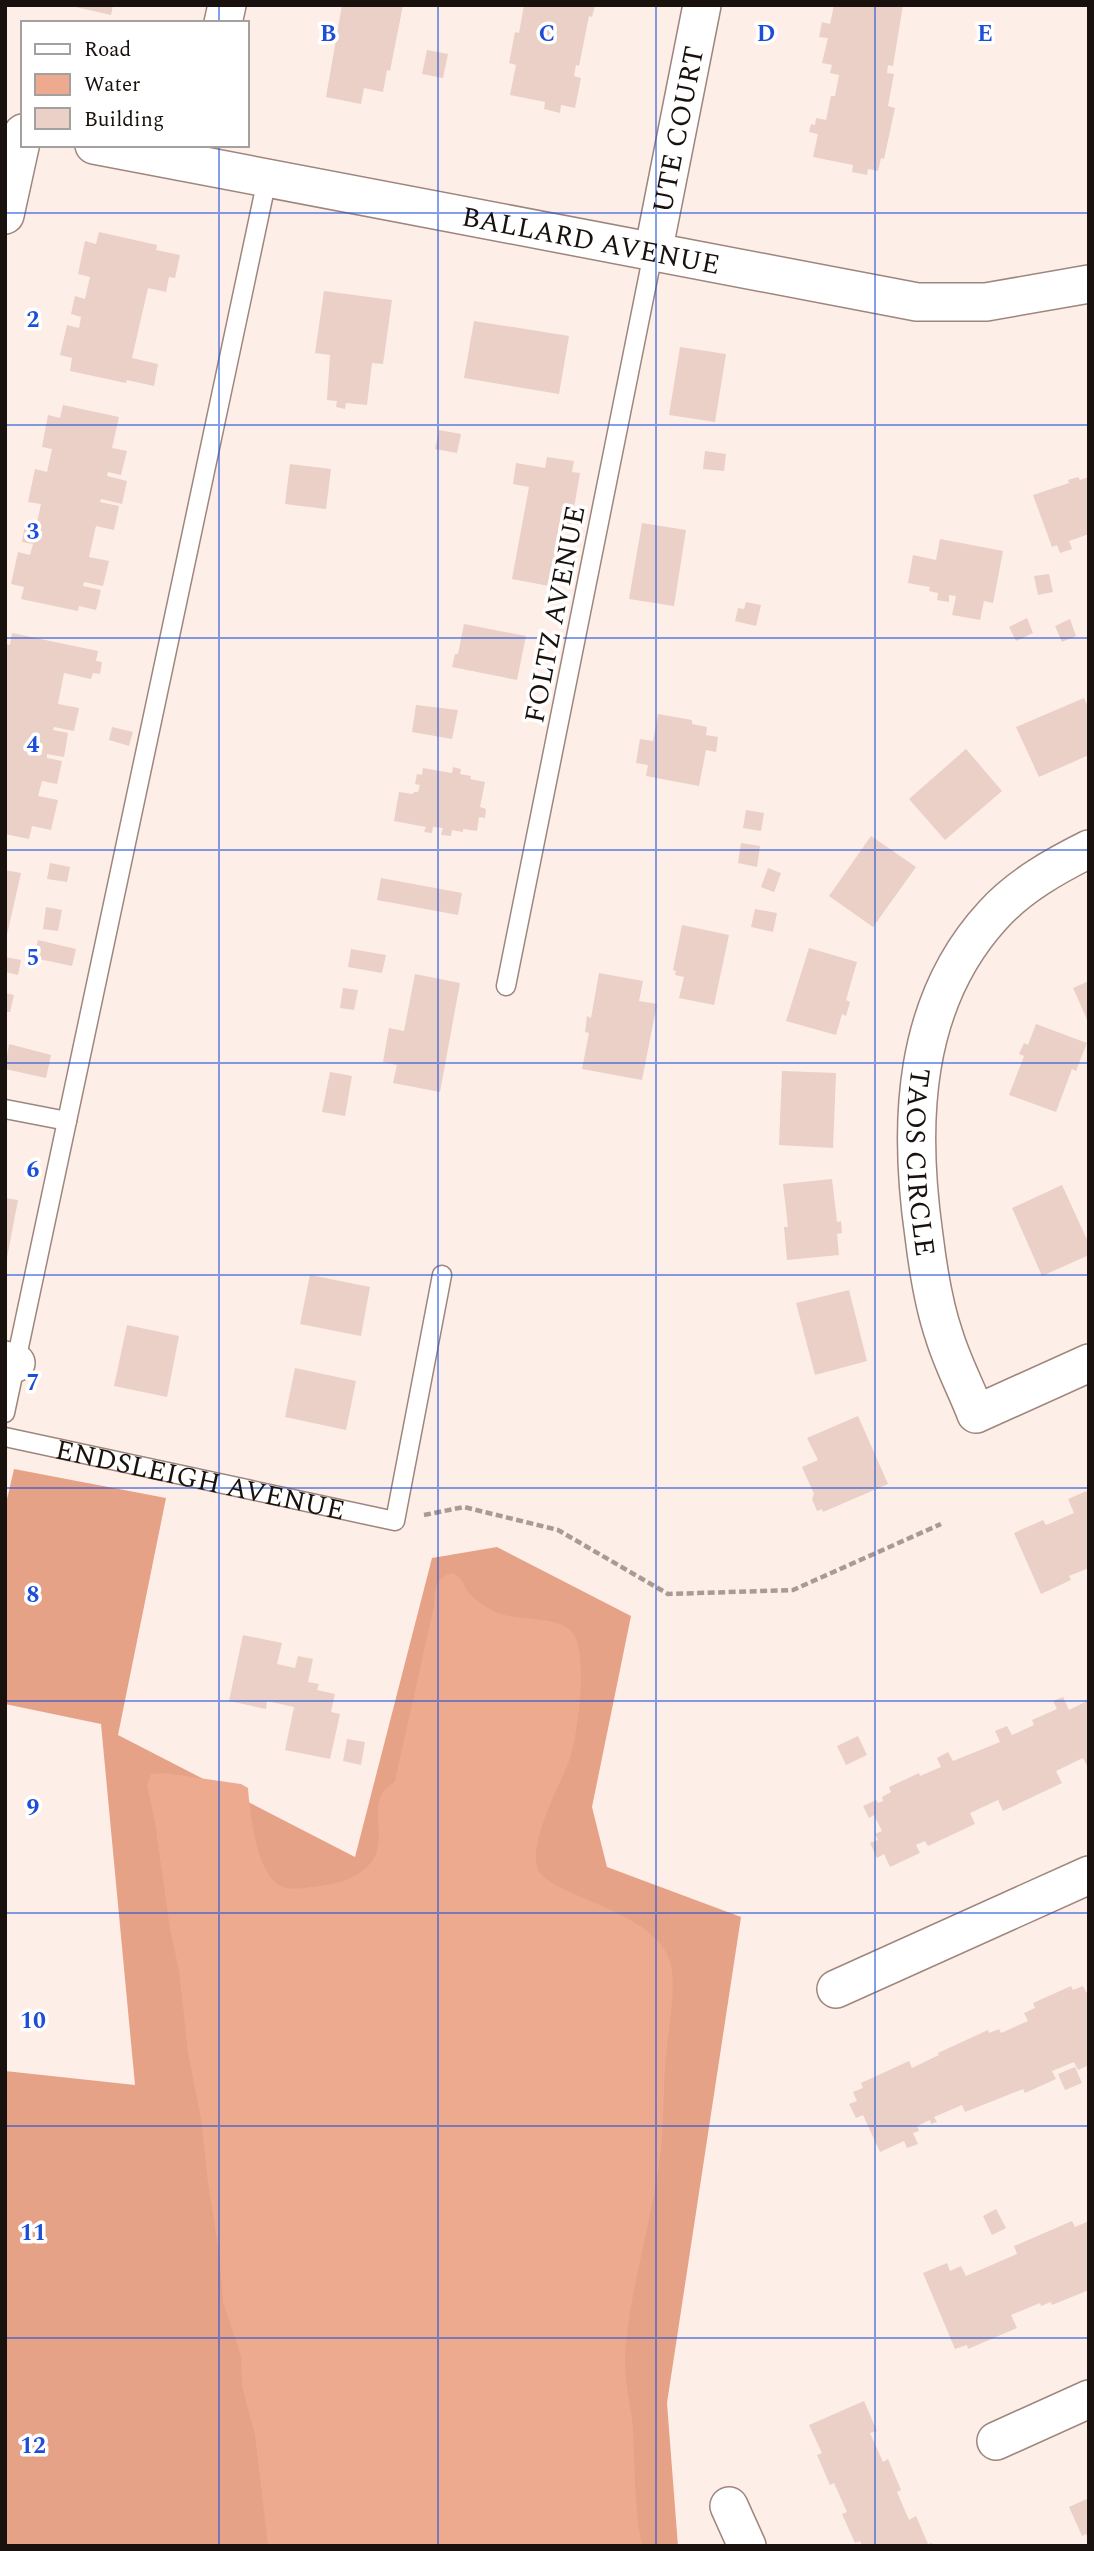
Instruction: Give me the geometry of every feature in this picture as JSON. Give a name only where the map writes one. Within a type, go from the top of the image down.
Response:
[{"type":"street","name":"UTE COURT","points":[[653,253],[702,5]]},
{"type":"street","points":[[5,215],[21,141]]},
{"type":"street","name":"BALLARD AVENUE","points":[[114,147],[195,155],[267,179],[917,302],[986,302],[1089,284]]},
{"type":"street","name":"TAOS CIRCLE","points":[[1089,849],[1025,886],[994,913],[969,943],[948,977],[932,1016],[922,1059],[916,1105],[915,1154],[928,1269],[944,1335],[976,1414],[1089,1363]]},
{"type":"street","points":[[836,1989],[1089,1875]]},
{"type":"street","points":[[996,2441],[1089,2399]]},
{"type":"street","points":[[729,2506],[747,2546]]},
{"type":"lane","points":[[5,1413],[11,1361],[67,1121],[267,179]]},
{"type":"lane","name":"FOLTZ AVENUE","points":[[506,986],[653,253]]},
{"type":"lane","points":[[5,1109],[67,1121]]},
{"type":"lane","points":[[395,1521],[442,1275]]},
{"type":"lane","name":"ENDSLEIGH AVENUE","points":[[5,1437],[395,1521]]},
{"type":"path","points":[[395,1521],[464,1507],[558,1530],[668,1594],[793,1590],[941,1524]]},
{"type":"shaded area","points":[[14,1469],[166,1498],[118,1735],[355,1857],[432,1558],[497,1547],[631,1616],[592,1807],[607,1867],[741,1917],[667,2403],[678,2546],[5,2546],[5,2071],[135,2085],[101,1724],[5,1704],[5,1508]]},
{"type":"water","points":[[452,1573],[461,1579],[472,1596],[493,1611],[512,1617],[562,1625],[570,1630],[576,1639],[581,1672],[576,1730],[570,1758],[538,1841],[537,1867],[545,1878],[561,1888],[629,1919],[650,1933],[665,1950],[672,1971],[661,2148],[630,2312],[625,2357],[633,2431],[636,2503],[642,2546],[268,2545],[255,2435],[242,2386],[241,2356],[223,2302],[201,2119],[188,2052],[179,1970],[170,1929],[155,1822],[147,1786],[151,1774],[164,1773],[241,1784],[248,1788],[253,1827],[261,1858],[266,1871],[283,1887],[297,1889],[326,1885],[361,1872],[377,1850],[379,1801],[383,1792],[395,1781],[434,1606],[435,1590],[442,1578]]},
{"type":"building","points":[[67,5],[113,5],[111,15]]},
{"type":"building","points":[[342,5],[403,5],[390,71],[387,70],[383,92],[364,88],[361,104],[326,97]]},
{"type":"building","points":[[524,5],[595,5],[592,17],[589,16],[579,66],[576,65],[574,76],[581,78],[575,108],[561,105],[560,113],[544,109],[545,102],[510,95],[516,65],[509,63],[515,32],[519,33]]},
{"type":"building","points":[[834,5],[903,5],[893,66],[888,65],[887,73],[894,74],[888,106],[895,108],[884,159],[881,158],[878,171],[868,169],[867,175],[852,172],[853,165],[813,157],[818,134],[809,132],[811,124],[815,125],[816,118],[826,120],[839,75],[830,73],[832,65],[822,63],[828,38],[819,37],[822,22],[830,24]]},
{"type":"building","points":[[427,50],[448,54],[443,78],[422,74]]},
{"type":"building","points":[[99,232],[157,245],[156,250],[180,255],[175,278],[169,277],[166,292],[148,288],[132,358],[158,364],[154,386],[70,371],[72,358],[60,355],[67,325],[79,328],[81,317],[71,314],[75,296],[85,299],[90,277],[78,274],[85,241],[96,244]]},
{"type":"building","points":[[324,291],[392,300],[383,364],[372,363],[367,405],[346,403],[345,409],[336,407],[337,401],[327,400],[330,355],[315,353]]},
{"type":"building","points":[[474,321],[569,336],[559,394],[464,378]]},
{"type":"building","points":[[680,347],[726,354],[715,422],[669,415]]},
{"type":"building","points":[[63,405],[119,417],[112,448],[127,451],[121,475],[108,472],[107,476],[127,481],[122,504],[101,499],[100,502],[119,506],[114,530],[96,526],[89,557],[109,561],[103,586],[84,582],[83,586],[101,590],[96,610],[79,606],[78,611],[21,599],[24,587],[11,584],[18,552],[30,555],[33,544],[22,542],[25,525],[36,527],[41,504],[28,502],[35,469],[47,472],[52,449],[42,447],[48,415],[60,418]]},
{"type":"building","points":[[439,430],[461,434],[457,453],[435,449]]},
{"type":"building","points":[[705,451],[726,454],[724,471],[703,469]]},
{"type":"building","points":[[547,457],[574,461],[572,472],[580,473],[570,531],[559,529],[549,586],[512,579],[529,487],[513,484],[516,463],[545,468]]},
{"type":"building","points":[[290,464],[331,469],[326,509],[285,504]]},
{"type":"building","points":[[1078,477],[1080,480],[1089,477],[1089,534],[1069,541],[1072,549],[1060,553],[1057,545],[1052,547],[1033,495],[1069,483],[1068,480]]},
{"type":"building","points":[[642,523],[686,530],[674,606],[629,599]]},
{"type":"building","points":[[940,539],[1003,551],[993,603],[984,601],[980,620],[952,615],[956,596],[949,595],[949,602],[937,600],[938,593],[929,591],[930,587],[908,583],[913,555],[936,560]]},
{"type":"building","points":[[1049,574],[1053,592],[1038,595],[1034,576]]},
{"type":"building","points":[[746,602],[761,605],[756,626],[735,621],[738,608],[744,609]]},
{"type":"building","points":[[1027,618],[1033,633],[1016,641],[1009,627]]},
{"type":"building","points":[[1070,619],[1076,636],[1062,642],[1055,626]]},
{"type":"building","points":[[464,624],[526,636],[517,680],[452,667],[455,654],[458,654]]},
{"type":"building","points":[[12,633],[98,651],[96,661],[102,662],[100,674],[93,673],[91,679],[64,673],[58,704],[79,708],[74,731],[54,727],[53,730],[68,733],[64,757],[47,754],[47,758],[62,761],[57,784],[42,781],[38,796],[58,800],[51,830],[32,826],[29,839],[5,834],[5,644],[10,645]]},
{"type":"building","points":[[1084,698],[1089,709],[1089,755],[1039,777],[1016,727]]},
{"type":"building","points":[[416,705],[458,710],[452,739],[412,732]]},
{"type":"building","points":[[658,714],[692,720],[692,724],[707,727],[706,735],[718,737],[716,752],[706,750],[699,786],[646,776],[648,765],[636,763],[640,739],[653,741]]},
{"type":"building","points":[[112,727],[133,732],[129,746],[109,740]]},
{"type":"building","points":[[966,749],[1002,791],[945,840],[909,799]]},
{"type":"building","points":[[453,767],[461,769],[460,774],[471,776],[470,779],[485,782],[480,807],[486,809],[485,818],[479,817],[477,831],[452,830],[451,836],[441,835],[443,828],[433,827],[432,833],[424,832],[426,827],[394,821],[399,792],[418,792],[420,785],[415,784],[417,774],[422,775],[423,768],[452,773]]},
{"type":"building","points":[[746,810],[764,813],[761,831],[743,828]]},
{"type":"building","points":[[871,836],[916,867],[873,927],[829,896]]},
{"type":"building","points":[[741,843],[760,846],[757,867],[738,863]]},
{"type":"building","points":[[50,863],[70,867],[67,882],[47,879]]},
{"type":"building","points":[[768,868],[781,873],[774,892],[761,887]]},
{"type":"building","points":[[5,870],[21,873],[6,939],[5,939]]},
{"type":"building","points":[[381,878],[462,893],[458,915],[377,900]]},
{"type":"building","points":[[46,907],[62,910],[58,931],[43,929]]},
{"type":"building","points":[[755,909],[777,913],[773,932],[751,927]]},
{"type":"building","points":[[682,925],[729,935],[714,1005],[679,998],[684,977],[675,975],[676,971],[673,970]]},
{"type":"building","points":[[38,940],[76,949],[72,966],[34,958]]},
{"type":"building","points":[[809,948],[857,962],[846,1000],[850,1002],[846,1016],[842,1014],[836,1035],[786,1021]]},
{"type":"building","points":[[351,949],[386,955],[382,973],[348,967]]},
{"type":"building","points":[[5,957],[21,960],[18,975],[5,972]]},
{"type":"building","points":[[599,973],[643,981],[639,1001],[657,1004],[642,1080],[582,1069],[589,1033],[585,1032],[587,1016],[591,1018]]},
{"type":"building","points":[[415,974],[460,983],[440,1092],[393,1083],[397,1065],[383,1062],[389,1028],[404,1031]]},
{"type":"building","points":[[1089,981],[1089,1024],[1073,988]]},
{"type":"building","points":[[343,988],[358,990],[354,1010],[340,1008]]},
{"type":"building","points":[[5,993],[14,995],[10,1012],[5,1012]]},
{"type":"building","points":[[1036,1024],[1087,1043],[1076,1071],[1072,1069],[1056,1112],[1009,1095],[1024,1056],[1019,1054],[1024,1043],[1028,1045]]},
{"type":"building","points":[[9,1044],[51,1055],[46,1078],[5,1069]]},
{"type":"building","points":[[782,1071],[836,1073],[833,1148],[779,1145]]},
{"type":"building","points":[[330,1072],[352,1076],[345,1116],[322,1112]]},
{"type":"building","points":[[832,1179],[837,1222],[841,1221],[842,1233],[837,1234],[839,1255],[787,1260],[784,1227],[788,1227],[783,1184]]},
{"type":"building","points":[[1062,1185],[1089,1244],[1089,1255],[1042,1276],[1012,1208]]},
{"type":"building","points":[[5,1198],[18,1200],[7,1258],[5,1258]]},
{"type":"building","points":[[310,1275],[370,1287],[361,1336],[300,1324]]},
{"type":"building","points":[[849,1290],[867,1361],[815,1375],[796,1303]]},
{"type":"building","points":[[127,1325],[179,1336],[167,1397],[114,1386]]},
{"type":"building","points":[[295,1368],[356,1381],[346,1430],[285,1417]]},
{"type":"building","points":[[858,1416],[888,1484],[823,1512],[822,1509],[817,1511],[812,1499],[814,1494],[802,1467],[818,1460],[807,1438]]},
{"type":"building","points":[[1089,1490],[1089,1568],[1069,1576],[1071,1580],[1041,1594],[1014,1533],[1043,1520],[1046,1525],[1074,1513],[1068,1499]]},
{"type":"building","points":[[243,1635],[282,1643],[277,1664],[295,1668],[298,1656],[313,1659],[308,1682],[319,1684],[317,1690],[335,1694],[331,1712],[340,1714],[330,1759],[285,1750],[294,1707],[267,1701],[266,1709],[229,1701]]},
{"type":"building","points":[[1063,1697],[1069,1710],[1089,1700],[1089,1770],[1083,1758],[1056,1771],[1062,1783],[1003,1811],[998,1800],[970,1813],[975,1824],[928,1846],[925,1841],[916,1845],[920,1853],[890,1867],[884,1854],[877,1858],[870,1843],[878,1840],[875,1834],[882,1831],[874,1815],[869,1818],[863,1806],[876,1800],[878,1803],[883,1801],[882,1797],[891,1792],[889,1787],[919,1773],[920,1776],[941,1767],[937,1758],[948,1752],[953,1761],[1000,1742],[995,1731],[1007,1726],[1012,1735],[1034,1725],[1032,1720],[1057,1709],[1053,1701]]},
{"type":"building","points":[[858,1736],[867,1755],[846,1765],[837,1746]]},
{"type":"building","points":[[347,1739],[365,1742],[361,1765],[343,1761]]},
{"type":"building","points":[[1071,1986],[1073,1990],[1083,1986],[1086,1992],[1089,1991],[1089,2065],[1078,2070],[1074,2062],[1052,2071],[1056,2079],[1025,2093],[1023,2089],[965,2112],[962,2105],[934,2117],[937,2122],[931,2124],[930,2120],[917,2126],[919,2131],[913,2133],[918,2144],[907,2148],[904,2141],[880,2152],[863,2115],[856,2118],[849,2104],[857,2101],[853,2092],[863,2088],[861,2083],[909,2061],[912,2068],[988,2030],[989,2033],[999,2029],[1001,2033],[1028,2021],[1024,2013],[1035,2008],[1033,2003]]},
{"type":"building","points":[[1075,2067],[1082,2083],[1065,2090],[1058,2074]]},
{"type":"building","points":[[996,2209],[1006,2228],[992,2235],[983,2216]]},
{"type":"building","points":[[1072,2221],[1075,2227],[1089,2221],[1089,2290],[1052,2305],[1051,2302],[1041,2306],[1040,2303],[1011,2315],[1017,2328],[968,2349],[967,2345],[955,2349],[923,2273],[947,2263],[950,2271],[961,2266],[966,2276],[1017,2254],[1014,2246]]},
{"type":"building","points":[[864,2401],[877,2431],[870,2433],[883,2462],[888,2459],[901,2490],[897,2492],[909,2520],[916,2516],[928,2544],[932,2543],[934,2546],[862,2546],[860,2541],[855,2543],[842,2514],[847,2512],[834,2483],[830,2485],[817,2455],[822,2453],[809,2425]]},
{"type":"building","points":[[1089,2498],[1089,2540],[1086,2534],[1082,2536],[1069,2507]]}]
